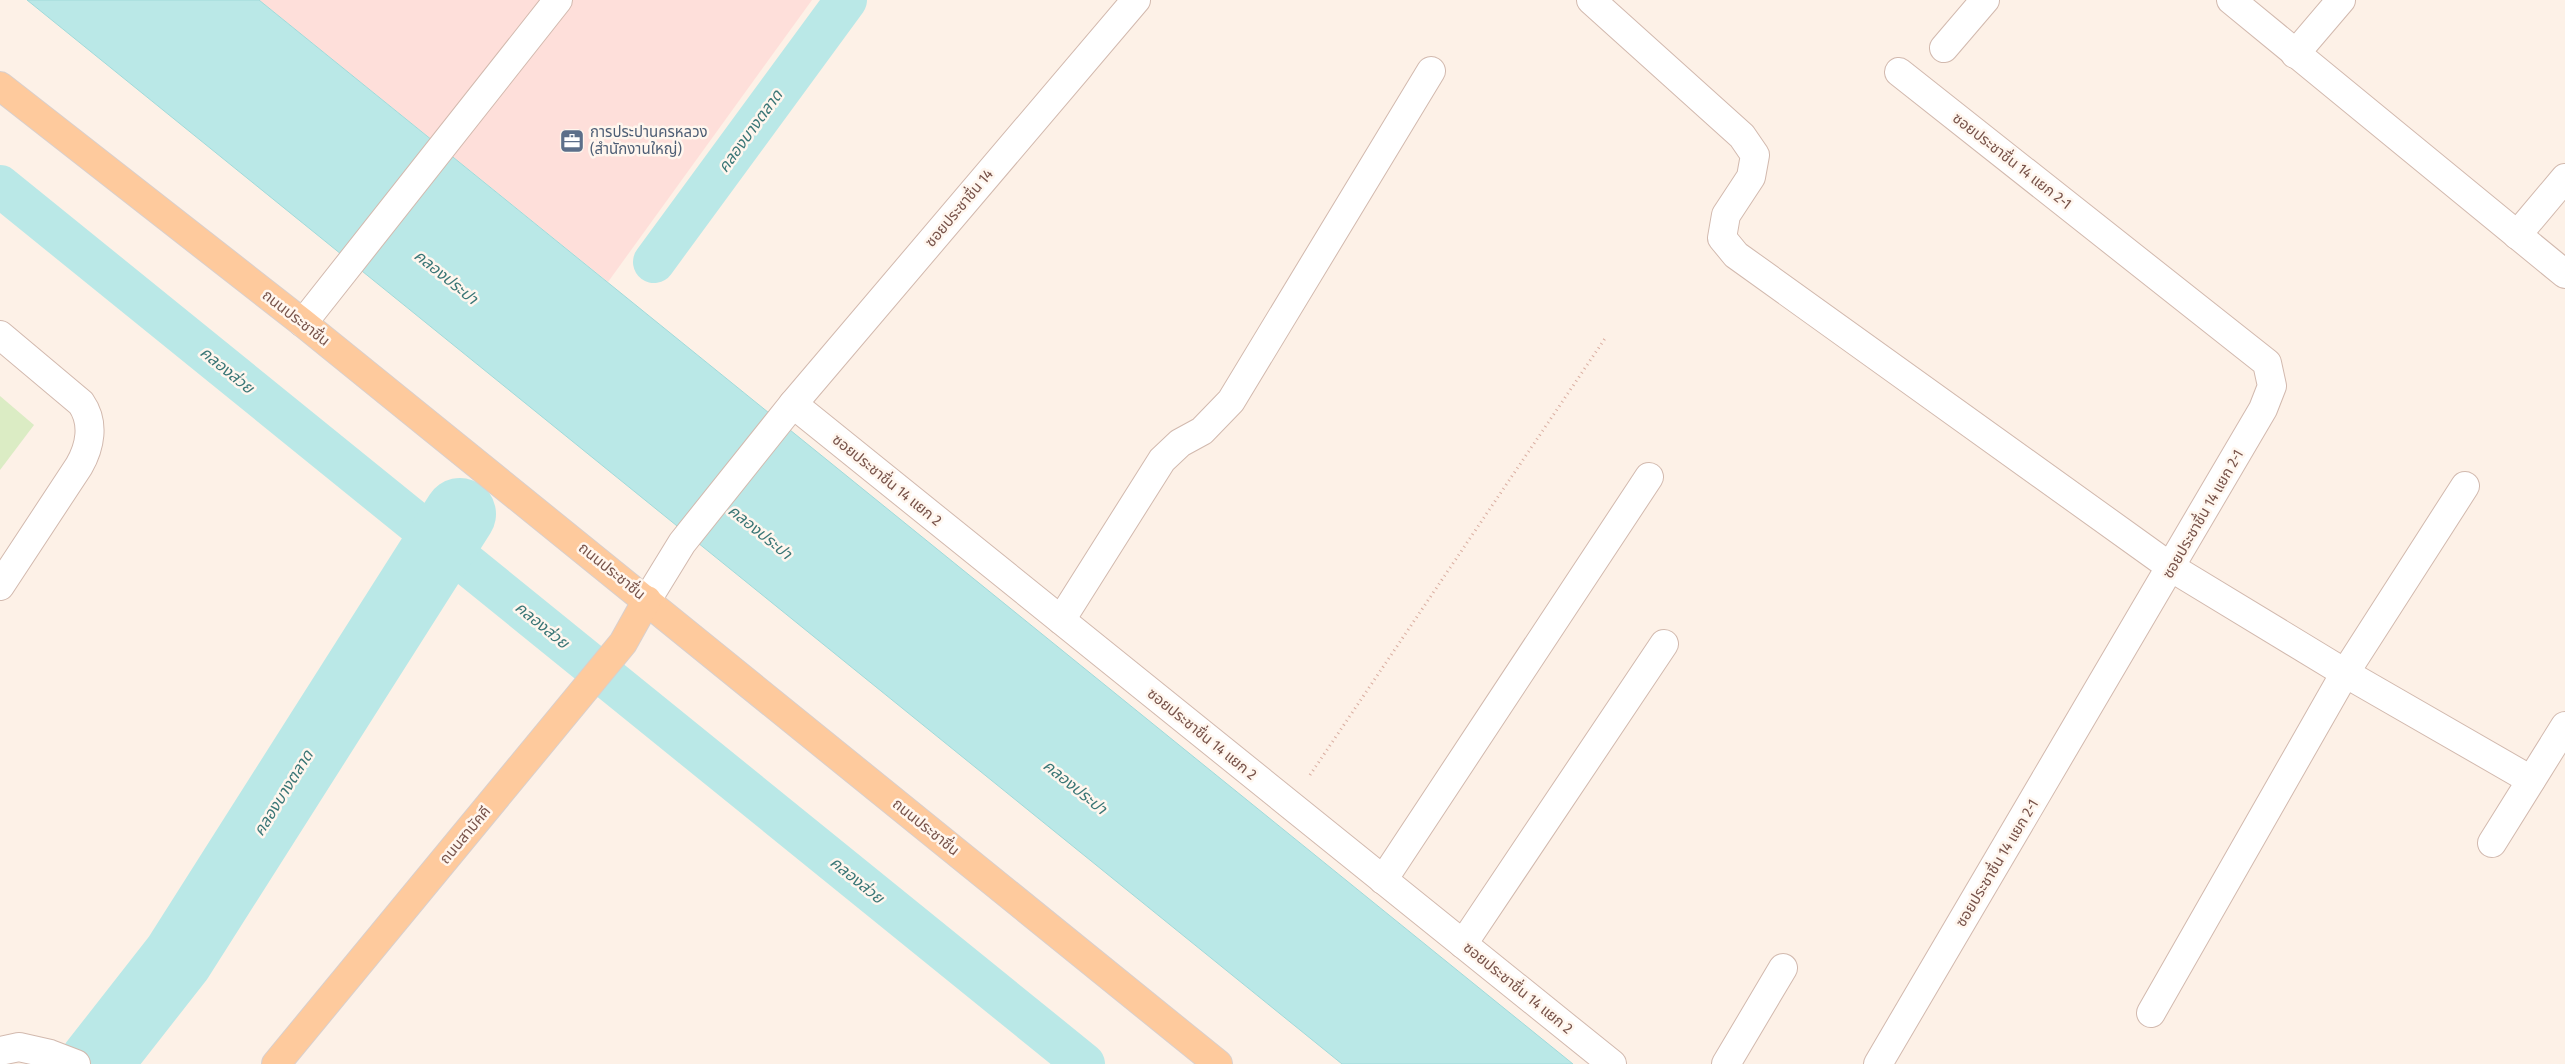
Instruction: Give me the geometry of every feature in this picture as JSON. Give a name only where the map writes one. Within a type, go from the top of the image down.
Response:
[{"type":"main road","name":"ถนนประชาชื่น","points":[[0,86],[303,324],[647,600],[1218,1064]]},
{"type":"main road","name":"ถนนสามัคคี","points":[[276,1064],[623,643],[647,600]]},
{"type":"street","points":[[303,324],[558,0]]},
{"type":"street","name":"ซอยประชาชื่น 14","points":[[647,600],[682,543],[788,410],[1136,0]]},
{"type":"street","points":[[1944,48],[1985,0]]},
{"type":"street","points":[[2231,0],[2565,274]]},
{"type":"street","points":[[2295,54],[2342,0]]},
{"type":"street","points":[[1597,2],[1742,136],[1755,155],[1751,176],[1726,215],[1722,238],[1736,255],[2172,568],[2345,672],[2531,780]]},
{"type":"street","points":[[1061,620],[1162,460],[1180,443],[1202,431],[1231,401],[1431,71]]},
{"type":"street","name":"ซอยประชาชื่น 14 แยก 2-1","points":[[1878,1064],[2172,568],[2263,409],[2272,386],[2266,363],[1899,72]]},
{"type":"street","points":[[2517,235],[2565,178]]},
{"type":"street","points":[[0,335],[81,403],[87,411],[90,434],[87,451],[79,466],[0,586]]},
{"type":"street","name":"ซอยประชาชื่น 14 แยก 2","points":[[788,410],[1061,620],[1612,1064]]},
{"type":"street","points":[[1383,880],[1649,477]]},
{"type":"street","points":[[2151,1013],[2345,672],[2464,486]]},
{"type":"street","points":[[1464,944],[1664,644]]},
{"type":"street","points":[[2492,843],[2565,726]]},
{"type":"street","points":[[1726,1064],[1783,968]]},
{"type":"street","points":[[0,1051],[20,1047],[75,1063]]},
{"type":"path","points":[[1290,805],[1606,337]]},
{"type":"shaded area","name":"การประปานครหลวง (สำนักงานใหญ่)","points":[[259,0],[812,0],[608,282]]},
{"type":"green space","points":[[0,396],[34,425],[0,470]]},
{"type":"water","name":"คลองประปา","points":[[27,0],[259,0],[1573,1064],[1342,1064]]},
{"type":"waterway","name":"คลองบางตลาด","points":[[654,262],[846,0]]},
{"type":"waterway","name":"คลองส่วย","points":[[0,186],[1084,1064]]},
{"type":"waterway","name":"คลองบางตลาด","points":[[95,1064],[178,958],[460,514]]},
{"type":"place","name":"การประปานครหลวง (สำนักงานใหญ่)","points":[[572,141]]}]
